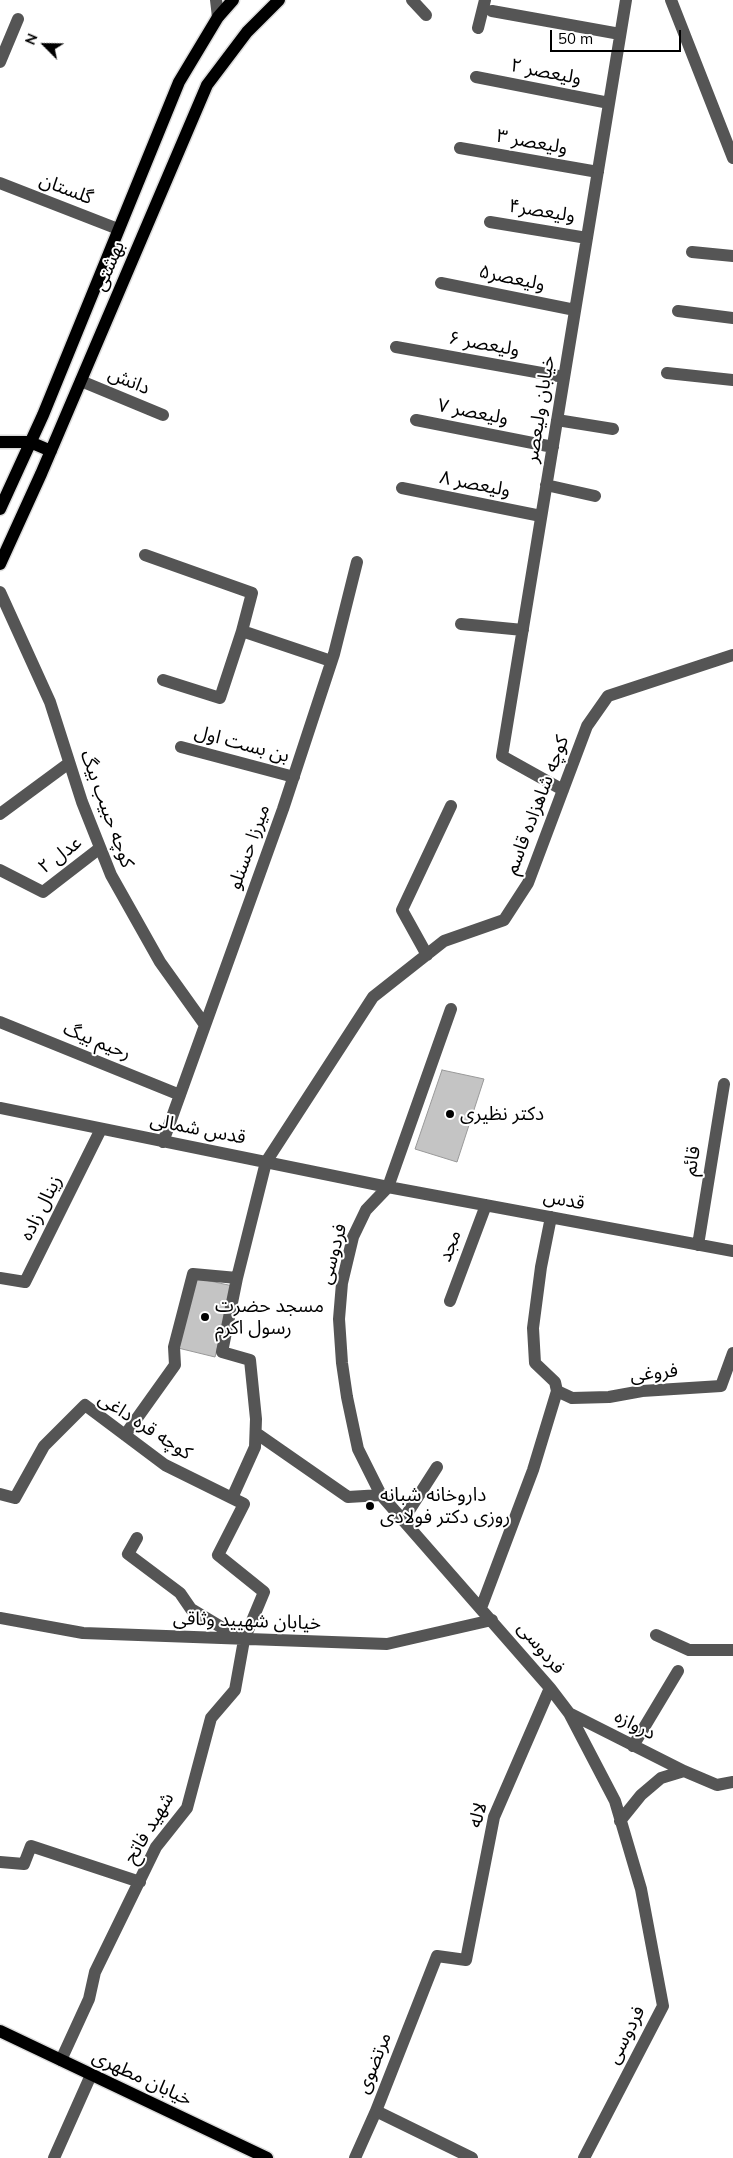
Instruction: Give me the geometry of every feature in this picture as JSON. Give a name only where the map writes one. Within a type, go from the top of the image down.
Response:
[{"type":"main road","name":"بهشتی","points":[[0,509],[43,415],[180,82],[218,17],[233,0]]},
{"type":"main road","name":"بهشتی","points":[[0,564],[51,451],[206,85],[247,32],[279,0]]},
{"type":"main road","points":[[0,442],[30,442],[51,451]]},
{"type":"main road","name":"خیابان مطهری","points":[[0,2031],[267,2158]]},
{"type":"street","points":[[216,0],[218,17]]},
{"type":"street","points":[[412,0],[426,16]]},
{"type":"street","name":"خیابان ولیعصر","points":[[563,790],[502,756],[626,0]]},
{"type":"street","points":[[670,0],[733,158]]},
{"type":"street","points":[[478,28],[489,6],[620,34]]},
{"type":"street","points":[[0,62],[18,19]]},
{"type":"street","name":"ولیعصر ۲","points":[[476,77],[609,103]]},
{"type":"street","name":"ولیعصر ۳","points":[[460,148],[598,172]]},
{"type":"street","name":"گلستان","points":[[0,183],[118,229]]},
{"type":"street","name":"ولیعصر۴","points":[[490,222],[587,238]]},
{"type":"street","points":[[692,252],[733,256]]},
{"type":"street","name":"ولیعصر۵","points":[[441,283],[575,310]]},
{"type":"street","points":[[678,311],[733,318]]},
{"type":"street","name":"ولیعصر ۶","points":[[396,347],[564,377]]},
{"type":"street","points":[[667,373],[733,380]]},
{"type":"street","name":"دانش","points":[[81,380],[163,415]]},
{"type":"street","name":"ولیعصر ۷","points":[[416,420],[553,447]]},
{"type":"street","points":[[557,420],[613,429]]},
{"type":"street","points":[[546,485],[595,496]]},
{"type":"street","name":"ولیعصر ۸","points":[[402,488],[541,516]]},
{"type":"street","points":[[146,555],[252,593],[242,631],[220,698],[163,680]]},
{"type":"street","name":"میرزا حسنلو","points":[[163,1142],[294,777],[331,661],[357,562]]},
{"type":"street","name":"کوچه حبیب بیگ","points":[[0,592],[50,702],[82,802],[111,875],[160,962],[205,1025]]},
{"type":"street","points":[[461,624],[522,630]]},
{"type":"street","points":[[242,631],[331,661]]},
{"type":"street","name":"کوچه شاهزاده قاسم","points":[[256,1433],[250,1360],[222,1352],[237,1278],[266,1162],[373,998],[444,941],[504,920],[528,883],[588,726],[608,696],[733,655]]},
{"type":"street","name":"بن بست اول","points":[[181,747],[294,777]]},
{"type":"street","points":[[0,814],[70,763]]},
{"type":"street","points":[[427,955],[402,910],[451,806]]},
{"type":"street","name":"عدل ۲","points":[[0,870],[43,892],[100,848]]},
{"type":"street","points":[[388,1187],[451,1009]]},
{"type":"street","name":"رحیم بیگ","points":[[0,1022],[180,1095]]},
{"type":"street","name":"قائم","points":[[698,1245],[724,1084]]},
{"type":"street","name":"قدس شمالی","points":[[0,1108],[388,1187]]},
{"type":"street","name":"زینال زاده","points":[[0,1278],[25,1282],[101,1129]]},
{"type":"street","name":"قدس","points":[[388,1187],[733,1251]]},
{"type":"street","name":"فردوسی","points":[[388,1187],[366,1210],[353,1237],[342,1283],[339,1319],[347,1397],[358,1449],[381,1495],[492,1620],[569,1713],[615,1801],[641,1889],[663,2006],[584,2158]]},
{"type":"street","name":"مجد","points":[[450,1301],[486,1205]]},
{"type":"street","points":[[481,1608],[533,1470],[557,1391],[555,1382],[535,1362],[533,1328],[541,1267],[551,1217]]},
{"type":"street","points":[[125,1435],[175,1365],[174,1347],[194,1274],[237,1278]]},
{"type":"street","name":"فروغی","points":[[557,1391],[572,1398],[609,1397],[642,1391],[721,1386],[733,1353]]},
{"type":"street","name":"کوچه قره داغی","points":[[0,1494],[15,1498],[44,1446],[85,1406],[165,1464],[232,1498]]},
{"type":"street","points":[[256,1433],[348,1497],[381,1495]]},
{"type":"street","points":[[137,1538],[128,1554],[180,1593],[191,1609],[244,1640],[264,1592],[218,1555],[244,1504],[232,1498],[255,1447],[256,1433]]},
{"type":"street","points":[[403,1520],[438,1467]]},
{"type":"street","name":"خیابان شهیید وثاقی","points":[[0,1618],[83,1633],[387,1644],[492,1620]]},
{"type":"street","points":[[656,1635],[689,1650],[733,1650]]},
{"type":"street","name":"شهید فاتح","points":[[61,2060],[89,1999],[95,1972],[156,1848],[187,1808],[211,1718],[235,1690],[244,1640]]},
{"type":"street","points":[[633,1746],[678,1671]]},
{"type":"street","name":"لاله","points":[[466,1960],[494,1817],[550,1688]]},
{"type":"street","name":"دروازه","points":[[569,1713],[684,1771],[717,1785],[733,1782]]},
{"type":"street","points":[[620,1821],[641,1795],[661,1778],[684,1771]]},
{"type":"street","points":[[0,1862],[24,1864],[31,1846],[140,1882]]},
{"type":"street","name":"مرتضوی","points":[[466,1960],[437,1956],[376,2111],[472,2158]]},
{"type":"street","points":[[54,2158],[91,2075]]},
{"type":"street","points":[[356,2158],[376,2111]]},
{"type":"building","name":"دکتر نظیری","points":[[442,1070],[484,1079],[457,1162],[415,1149]]},
{"type":"building","name":"مسجد حضرت رسول اکرم","points":[[196,1278],[233,1286],[215,1357],[178,1348]]},
{"type":"place","name":"دکتر نظیری","points":[[450,1114]]},
{"type":"place","name":"مسجد حضرت رسول اکرم","points":[[205,1317]]},
{"type":"place","name":"داروخانه شبانه روزی دکتر فولادی","points":[[370,1506]]}]
